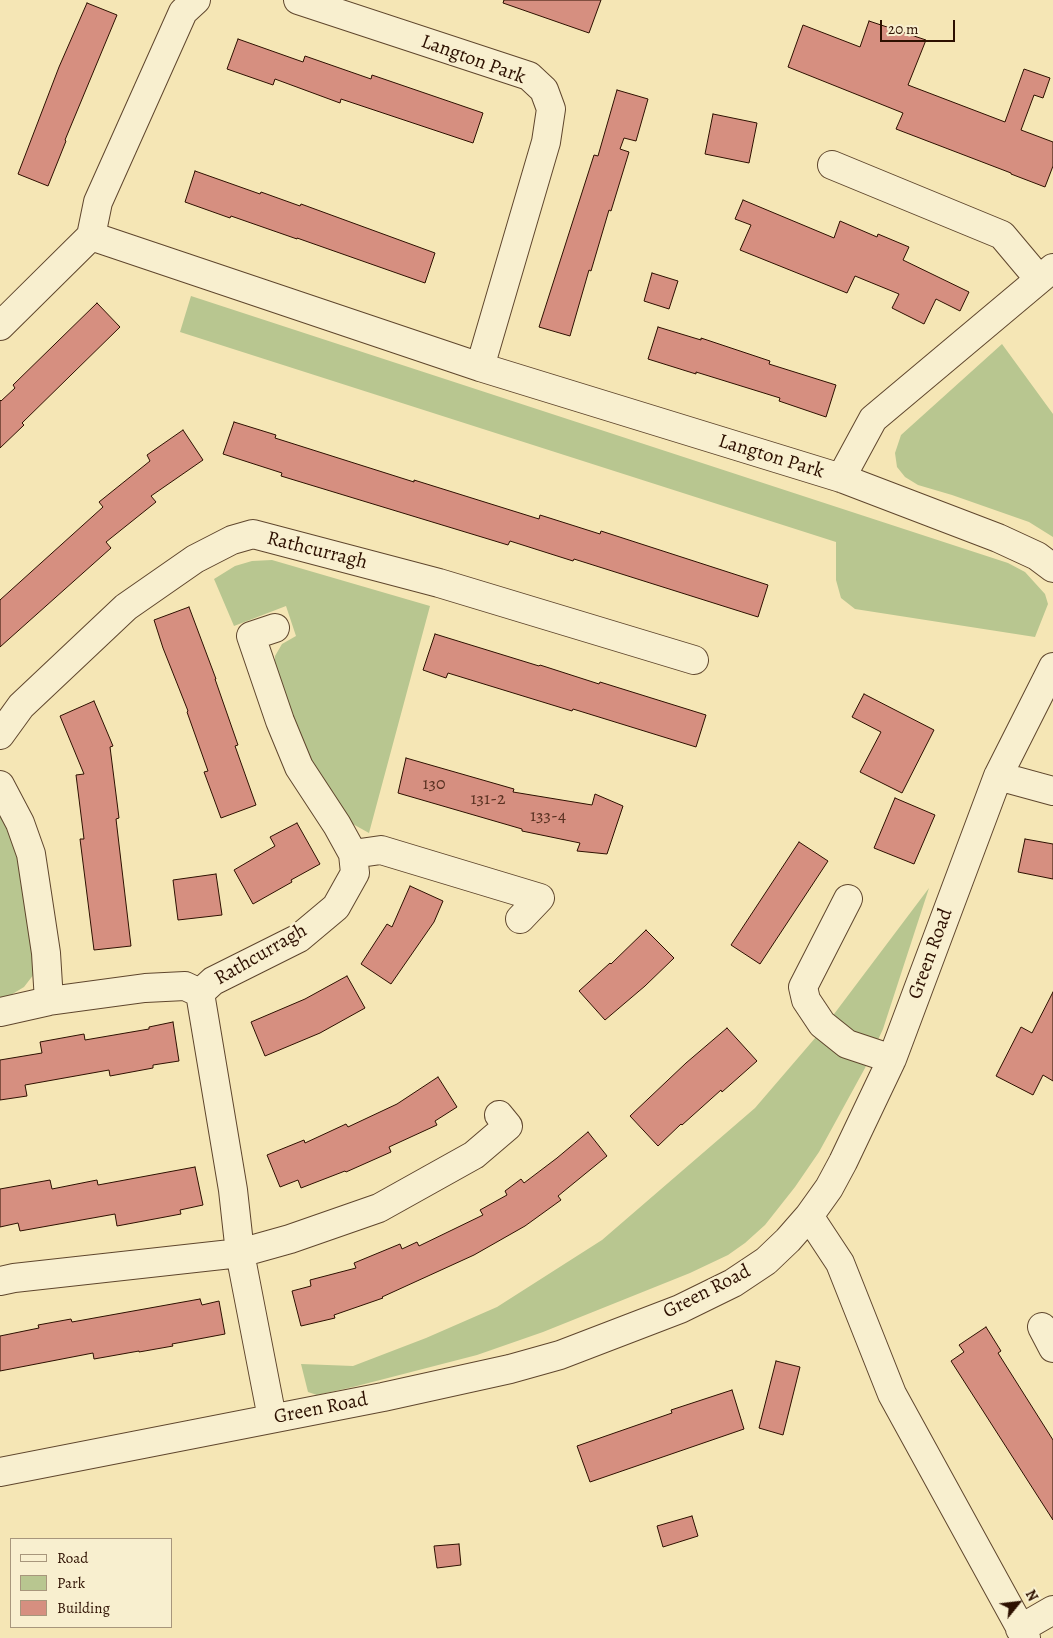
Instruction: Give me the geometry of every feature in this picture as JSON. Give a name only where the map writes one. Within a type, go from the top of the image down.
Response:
[{"type":"street","points":[[0,326],[91,236],[98,202],[183,12],[196,0]]},
{"type":"street","name":"Langton Park","points":[[298,0],[529,76],[544,90],[551,109],[546,142],[480,366]]},
{"type":"street","points":[[832,165],[1002,235],[1046,273],[873,419],[841,478]]},
{"type":"street","name":"Langton Park","points":[[91,236],[480,366],[841,478],[998,538],[1037,556],[1053,568]]},
{"type":"street","name":"Rathcurragh","points":[[0,735],[21,706],[126,607],[195,559],[232,540],[253,534],[440,582],[694,660]]},
{"type":"street","points":[[275,628],[251,636],[280,721],[299,767],[337,825],[353,854],[381,850],[540,898],[520,920]]},
{"type":"street","name":"Green Road","points":[[0,1472],[383,1397],[510,1369],[560,1355],[680,1308],[733,1283],[766,1261],[809,1216],[829,1188],[843,1162],[892,1059],[998,776],[1053,667]]},
{"type":"street","points":[[998,776],[1053,790]]},
{"type":"street","points":[[0,785],[20,823],[31,854],[46,953],[48,1001]]},
{"type":"street","name":"Rathcurragh","points":[[272,1418],[240,1253],[232,1182],[200,992],[213,981],[299,938],[336,907],[355,872],[353,854]]},
{"type":"street","points":[[848,899],[803,987],[806,1000],[822,1024],[847,1044],[892,1059]]},
{"type":"street","points":[[0,1012],[48,1001],[144,988],[185,986],[200,992]]},
{"type":"street","points":[[0,1281],[240,1253],[290,1240],[379,1208],[474,1155],[508,1126],[499,1115]]},
{"type":"street","points":[[809,1216],[840,1263],[892,1394],[1023,1633],[1053,1610]]},
{"type":"green space","points":[[191,296],[1008,563],[1025,572],[1045,594],[1048,604],[1035,637],[855,609],[841,598],[836,580],[836,542],[180,332]]},
{"type":"green space","points":[[1002,344],[1053,414],[1053,537],[1029,522],[918,485],[905,477],[897,467],[895,453],[901,435]]},
{"type":"green space","points":[[272,560],[430,606],[369,833],[351,823],[317,775],[296,729],[275,668],[275,656],[282,644],[296,636],[286,606],[234,626],[214,579],[235,566],[252,561]]},
{"type":"green space","points":[[0,810],[18,847],[34,958],[34,974],[24,987],[9,996],[0,998]]},
{"type":"green space","points":[[929,888],[883,1029],[865,1068],[819,1152],[795,1187],[765,1225],[745,1243],[728,1255],[690,1273],[543,1332],[477,1355],[317,1395],[308,1392],[301,1364],[353,1366],[426,1338],[497,1307],[602,1240],[755,1108],[822,1030]]},
{"type":"building","points":[[504,0],[601,0],[589,33],[503,3]]},
{"type":"building","points":[[87,3],[117,15],[48,186],[18,174],[59,67]]},
{"type":"building","points":[[869,21],[926,40],[908,85],[1005,122],[1024,69],[1050,78],[1043,98],[1034,95],[1021,130],[1053,142],[1053,166],[1045,187],[896,129],[903,113],[788,67],[803,25],[860,47]]},
{"type":"building","points":[[238,39],[303,62],[305,56],[371,79],[372,75],[483,113],[473,143],[341,99],[340,103],[275,79],[273,85],[227,69]]},
{"type":"building","points":[[617,90],[648,99],[636,141],[624,138],[620,149],[629,152],[591,271],[589,270],[570,336],[539,327],[594,155],[598,156]]},
{"type":"building","points":[[713,114],[757,123],[749,163],[705,154]]},
{"type":"building","points":[[195,171],[260,194],[261,192],[300,206],[301,204],[435,253],[425,283],[297,238],[185,202]]},
{"type":"building","points":[[743,200],[834,238],[840,221],[877,237],[878,234],[909,247],[903,260],[969,292],[960,311],[936,299],[924,324],[892,308],[899,294],[855,276],[847,293],[740,250],[751,225],[735,219]]},
{"type":"building","points":[[652,273],[678,281],[669,309],[644,301]]},
{"type":"building","points":[[97,303],[120,327],[22,423],[24,425],[0,448],[0,400],[15,388],[13,385]]},
{"type":"building","points":[[658,327],[701,340],[701,338],[770,361],[769,364],[836,385],[826,417],[779,401],[780,398],[648,359]]},
{"type":"building","points":[[234,422],[276,435],[275,438],[414,482],[414,480],[539,519],[540,515],[600,534],[601,531],[768,585],[758,617],[574,559],[573,561],[510,541],[508,545],[281,476],[282,473],[223,454]]},
{"type":"building","points":[[183,430],[203,460],[151,496],[156,502],[106,542],[111,548],[0,647],[0,600],[103,507],[99,502],[150,461],[147,455]]},
{"type":"building","points":[[189,607],[216,679],[238,745],[235,746],[256,805],[221,818],[204,772],[208,771],[188,711],[154,620]]},
{"type":"building","points":[[435,634],[706,715],[696,747],[448,673],[446,678],[423,670]]},
{"type":"building","points":[[864,694],[934,730],[902,793],[860,772],[881,732],[852,717]]},
{"type":"building","points":[[94,701],[113,746],[110,747],[119,818],[116,819],[131,946],[94,950],[80,839],[84,839],[76,775],[84,774],[60,716]]},
{"type":"building","points":[[406,758],[514,789],[513,792],[592,805],[595,794],[623,806],[607,854],[577,851],[580,843],[522,831],[522,829],[398,793]]},
{"type":"building","points":[[895,798],[935,815],[914,864],[874,848]]},
{"type":"building","points":[[297,823],[320,864],[253,904],[234,870],[275,846],[270,837]]},
{"type":"building","points":[[1025,839],[1053,844],[1053,879],[1018,872]]},
{"type":"building","points":[[799,842],[828,861],[760,964],[731,945]]},
{"type":"building","points":[[216,874],[222,915],[178,920],[173,880]]},
{"type":"building","points":[[410,886],[443,901],[434,922],[391,984],[361,964],[387,924],[392,927]]},
{"type":"building","points":[[646,930],[674,958],[605,1020],[579,991],[611,964]]},
{"type":"building","points":[[347,976],[365,1008],[320,1033],[265,1056],[251,1022],[305,999]]},
{"type":"building","points":[[1053,992],[1053,1081],[1043,1075],[1033,1095],[996,1076],[1021,1027],[1032,1033]]},
{"type":"building","points":[[173,1022],[179,1061],[153,1065],[153,1068],[110,1076],[109,1070],[25,1085],[27,1096],[0,1100],[0,1060],[42,1053],[40,1042],[84,1034],[85,1040],[149,1029],[149,1027]]},
{"type":"building","points":[[727,1028],[757,1061],[722,1092],[721,1090],[681,1124],[658,1146],[630,1116],[686,1063]]},
{"type":"building","points":[[438,1077],[457,1107],[435,1121],[437,1125],[389,1147],[391,1152],[346,1172],[301,1188],[298,1180],[280,1187],[267,1155],[304,1140],[305,1143],[346,1124],[348,1127],[397,1104]]},
{"type":"building","points":[[588,1132],[607,1156],[558,1196],[561,1200],[525,1226],[474,1255],[383,1298],[334,1315],[335,1318],[301,1326],[292,1291],[311,1286],[310,1280],[356,1268],[354,1263],[400,1244],[402,1249],[417,1242],[419,1246],[483,1215],[480,1210],[507,1195],[505,1191],[521,1179],[524,1183]]},
{"type":"building","points":[[195,1167],[203,1205],[180,1210],[181,1214],[117,1226],[115,1214],[20,1231],[18,1223],[0,1227],[0,1189],[50,1180],[52,1189],[97,1180],[98,1185]]},
{"type":"building","points":[[200,1299],[202,1305],[219,1301],[225,1334],[139,1352],[94,1359],[93,1353],[0,1371],[0,1336],[39,1328],[38,1325],[71,1319],[72,1322]]},
{"type":"building","points":[[986,1327],[1001,1351],[998,1353],[1053,1440],[1053,1520],[951,1361],[964,1352],[959,1345]]},
{"type":"building","points":[[776,1361],[800,1367],[783,1435],[759,1428]]},
{"type":"building","points":[[732,1390],[744,1429],[590,1482],[577,1446],[672,1413],[671,1410]]},
{"type":"building","points":[[692,1516],[698,1536],[663,1547],[657,1526]]},
{"type":"building","points":[[459,1544],[461,1565],[437,1568],[434,1546]]}]
